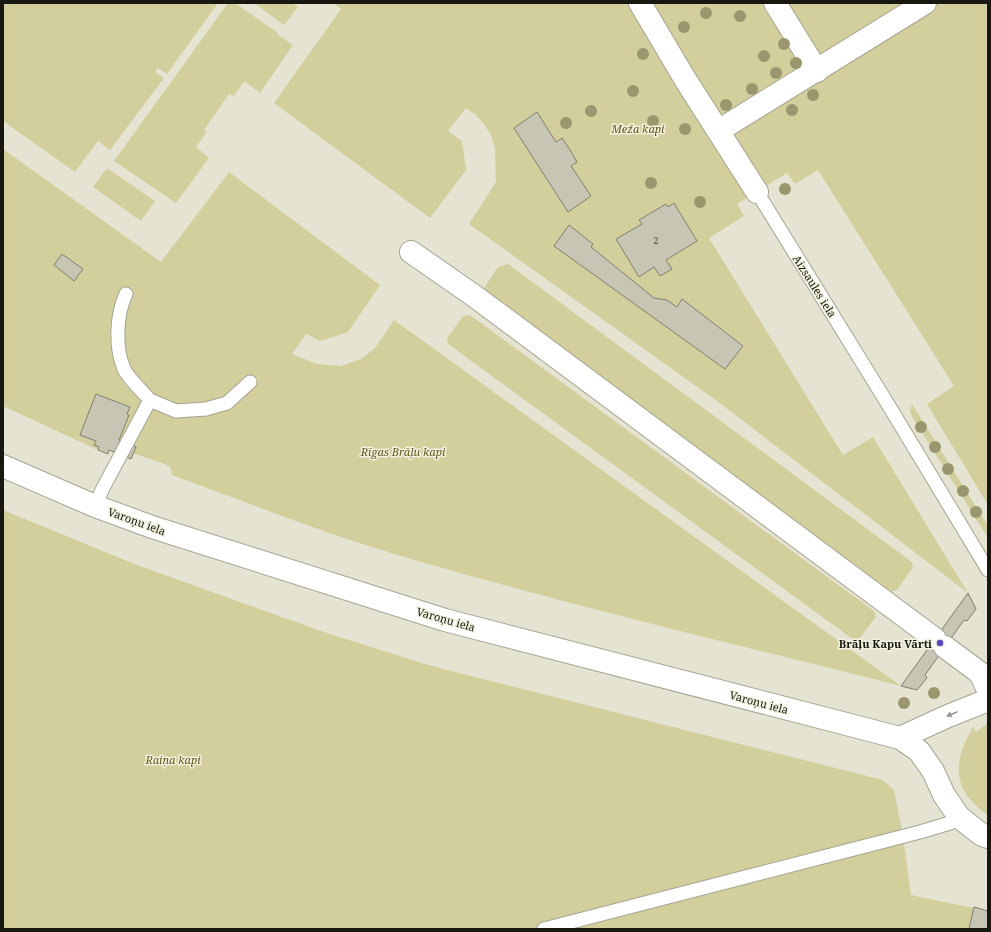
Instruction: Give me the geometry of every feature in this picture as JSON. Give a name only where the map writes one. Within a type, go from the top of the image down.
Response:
[{"type":"street","name":"Aizsaules iela","points":[[640,3],[685,79],[757,192]]},
{"type":"street","points":[[775,3],[817,71]]},
{"type":"street","points":[[718,131],[926,3]]},
{"type":"street","points":[[410,252],[480,300],[940,643],[980,674],[988,690]]},
{"type":"street","name":"Varoņu iela","points":[[3,466],[95,506],[152,527],[445,620],[900,738],[919,751],[933,771],[944,795],[959,817],[982,835],[988,837]]},
{"type":"street","points":[[900,738],[988,700]]},
{"type":"lane","name":"Aizsaules iela","points":[[757,192],[988,570]]},
{"type":"lane","points":[[126,294],[120,314],[117,344],[125,370],[150,400],[176,411],[206,409],[227,403],[250,382]]},
{"type":"lane","points":[[95,506],[150,400]]},
{"type":"lane","points":[[544,929],[920,832],[950,823],[959,817]]},
{"type":"green space","points":[[3,3],[218,3],[167,74],[158,68],[155,72],[164,78],[110,150],[98,141],[75,172],[3,121]]},
{"type":"green space","points":[[228,3],[235,3],[293,45],[260,93],[244,81],[234,96],[229,94],[204,130],[207,132],[196,147],[209,158],[176,203],[114,161]]},
{"type":"green space","points":[[254,3],[293,3],[298,7],[284,25]]},
{"type":"green space","name":"Meža kapi","points":[[333,3],[988,3],[988,505],[927,404],[954,386],[818,170],[795,184],[787,173],[737,204],[744,216],[709,238],[843,455],[873,437],[968,593],[717,401],[469,224],[496,182],[495,148],[491,135],[476,115],[466,108],[448,131],[462,141],[466,170],[430,218],[274,103],[341,9]]},
{"type":"green space","name":"Rīgas Brāļu kapi","points":[[3,149],[161,262],[229,172],[380,285],[348,332],[320,341],[306,334],[292,354],[317,364],[341,366],[361,359],[375,348],[394,320],[901,686],[518,589],[391,553],[308,526],[172,475],[170,466],[133,453],[119,440],[130,407],[97,394],[80,434],[96,442],[94,445],[99,447],[98,450],[3,406]]},
{"type":"green space","points":[[107,168],[155,201],[141,221],[93,187]]},
{"type":"green space","points":[[508,264],[912,562],[913,567],[897,590],[890,592],[486,296],[484,288],[498,267]]},
{"type":"green space","points":[[470,315],[874,611],[876,617],[859,639],[854,640],[448,344],[447,338],[463,316]]},
{"type":"green space","points":[[912,404],[988,526],[988,538],[913,418],[910,412]]},
{"type":"green space","name":"Raiņa kapi","points":[[3,510],[137,565],[324,632],[428,665],[883,780],[894,790],[903,836],[911,895],[988,911],[988,929],[3,929]]},
{"type":"green space","points":[[988,723],[988,815],[976,806],[962,786],[959,775],[959,764],[961,752],[973,727],[976,732]]},
{"type":"building","points":[[537,112],[556,142],[562,138],[570,150],[577,162],[571,166],[591,196],[568,212],[514,128]]},
{"type":"building","points":[[674,203],[697,241],[666,260],[672,269],[660,276],[654,267],[639,277],[616,239],[642,224],[639,220],[666,204],[668,207]]},
{"type":"building","points":[[569,225],[593,244],[591,247],[654,298],[667,300],[677,307],[682,299],[743,346],[725,369],[554,246]]},
{"type":"building","points":[[62,254],[83,269],[74,281],[54,265]]},
{"type":"building","points":[[96,394],[130,407],[127,414],[129,415],[119,440],[136,447],[131,459],[109,450],[108,454],[98,450],[99,447],[94,445],[96,441],[80,435]]},
{"type":"building","name":"Brāļu Kapu Vārti","points":[[968,593],[976,609],[967,621],[964,620],[925,675],[927,678],[917,690],[901,686]]},
{"type":"building","points":[[974,907],[988,911],[988,929],[969,929]]},
{"type":"place","name":"Brāļu Kapu Vārti","points":[[940,643]]}]
